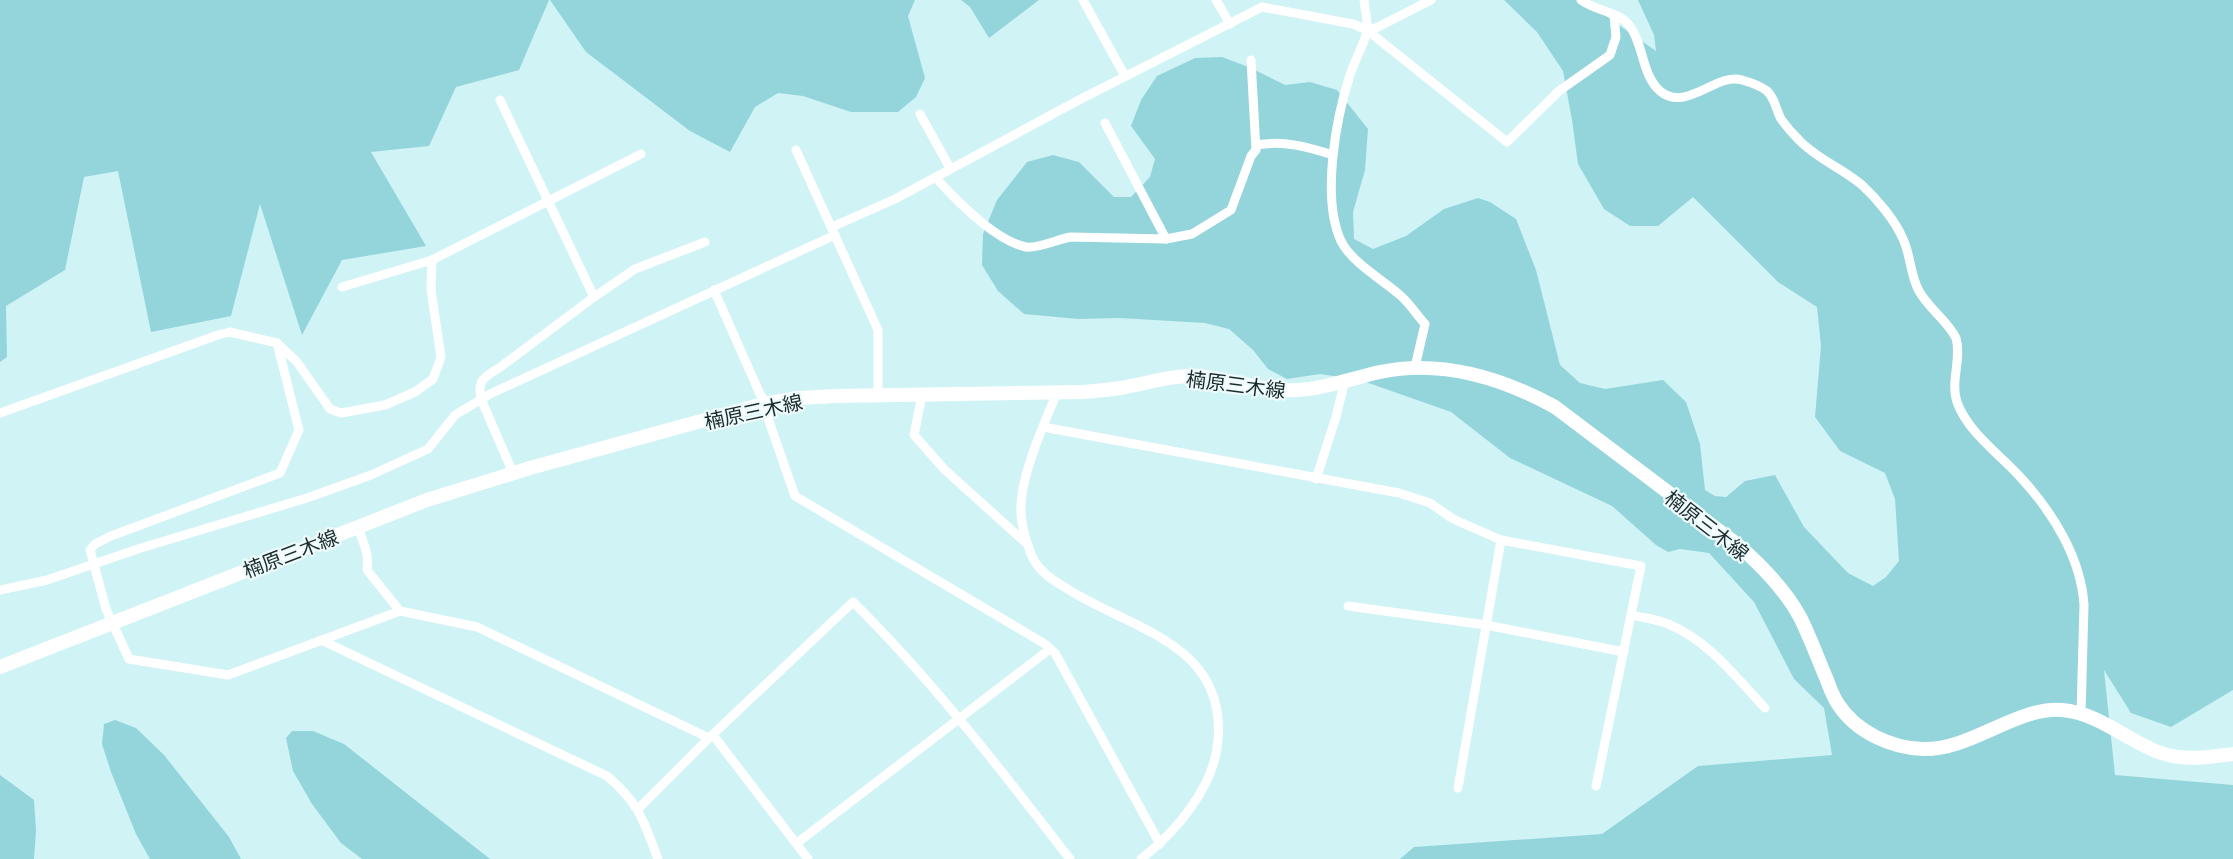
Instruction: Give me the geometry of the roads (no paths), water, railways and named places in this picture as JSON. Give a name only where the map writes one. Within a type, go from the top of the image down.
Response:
[{"type":"main road","name":"楠原三木線","points":[[0,667],[427,500],[513,473],[765,404],[799,398],[1057,393],[1119,388],[1181,376],[1215,378],[1277,390],[1297,390],[1383,371],[1415,367],[1456,370],[1496,380],[1529,393],[1555,407],[1738,545],[1761,565],[1799,616],[1837,703],[1851,720],[1883,740],[1900,746],[1924,749],[1950,746],[2032,714],[2052,710],[2081,714],[2161,753],[2187,758],[2233,754]]},
{"type":"street","points":[[1083,0],[1125,76]]},
{"type":"street","points":[[1216,0],[1230,24]]},
{"type":"street","points":[[1364,0],[1367,30],[1350,74],[1339,115],[1333,155],[1332,183],[1335,222],[1342,242],[1353,256],[1404,298],[1425,324],[1415,367]]},
{"type":"street","points":[[1367,30],[1376,28],[1431,0]]},
{"type":"street","points":[[1581,0],[1629,23],[1648,75],[1660,91],[1678,97],[1689,96],[1731,79],[1739,79],[1766,90],[1781,119],[1797,138],[1862,185],[1895,224],[1904,240],[1914,281],[1956,338],[1959,347],[1955,392],[1957,402],[1982,438],[2022,479],[2052,517],[2072,555],[2084,597],[2081,714]]},
{"type":"street","points":[[0,590],[46,579],[308,498],[371,475],[428,449],[455,415],[481,399],[714,290],[833,231],[1125,76],[1262,7],[1353,24],[1367,30],[1507,142],[1559,91],[1610,55],[1616,37],[1614,15]]},
{"type":"street","points":[[935,177],[950,194],[990,229],[1003,238],[1025,247],[1034,247],[1056,239],[1071,237],[1166,239],[1192,234],[1231,210],[1257,145],[1251,60]]},
{"type":"street","points":[[500,100],[594,297]]},
{"type":"street","points":[[920,114],[950,168]]},
{"type":"street","points":[[1105,123],[1166,239]]},
{"type":"street","points":[[1257,145],[1272,142],[1307,147],[1333,155]]},
{"type":"street","points":[[796,150],[878,330],[878,396]]},
{"type":"street","points":[[342,286],[432,260],[641,154]]},
{"type":"street","points":[[513,473],[481,399],[479,389],[483,378],[635,269],[705,242]]},
{"type":"street","points":[[0,413],[230,332],[278,343],[297,363],[330,409],[341,413],[385,405],[415,392],[433,379],[441,357],[431,290],[432,260]]},
{"type":"street","points":[[714,290],[765,404],[795,496],[1055,652],[1160,844]]},
{"type":"street","points":[[278,343],[298,430],[280,473],[111,536],[95,544],[90,550],[92,564],[112,623],[129,660],[228,675],[399,611],[477,627],[711,737],[808,859]]},
{"type":"street","points":[[1316,479],[1345,380]]},
{"type":"street","points":[[1057,393],[1043,427],[1022,494],[1022,518],[1031,555],[1045,575],[1078,597],[1158,635],[1181,652],[1198,667],[1215,699],[1219,724],[1215,763],[1178,826],[1141,859]]},
{"type":"street","points":[[922,395],[914,435],[945,470],[1028,545]]},
{"type":"street","points":[[1043,427],[1413,496],[1430,503],[1453,519],[1501,540],[1641,566],[1596,786]]},
{"type":"street","points":[[357,526],[365,548],[367,570],[399,611]]},
{"type":"street","points":[[1458,788],[1501,540]]},
{"type":"street","points":[[638,809],[853,602],[882,630],[960,718],[1070,859]]},
{"type":"street","points":[[1348,606],[1486,625],[1624,652]]},
{"type":"street","points":[[1632,615],[1666,623],[1688,634],[1719,658],[1765,708]]},
{"type":"street","points":[[321,640],[607,776],[624,791],[638,809],[658,859]]},
{"type":"street","points":[[797,843],[1050,649]]}]
